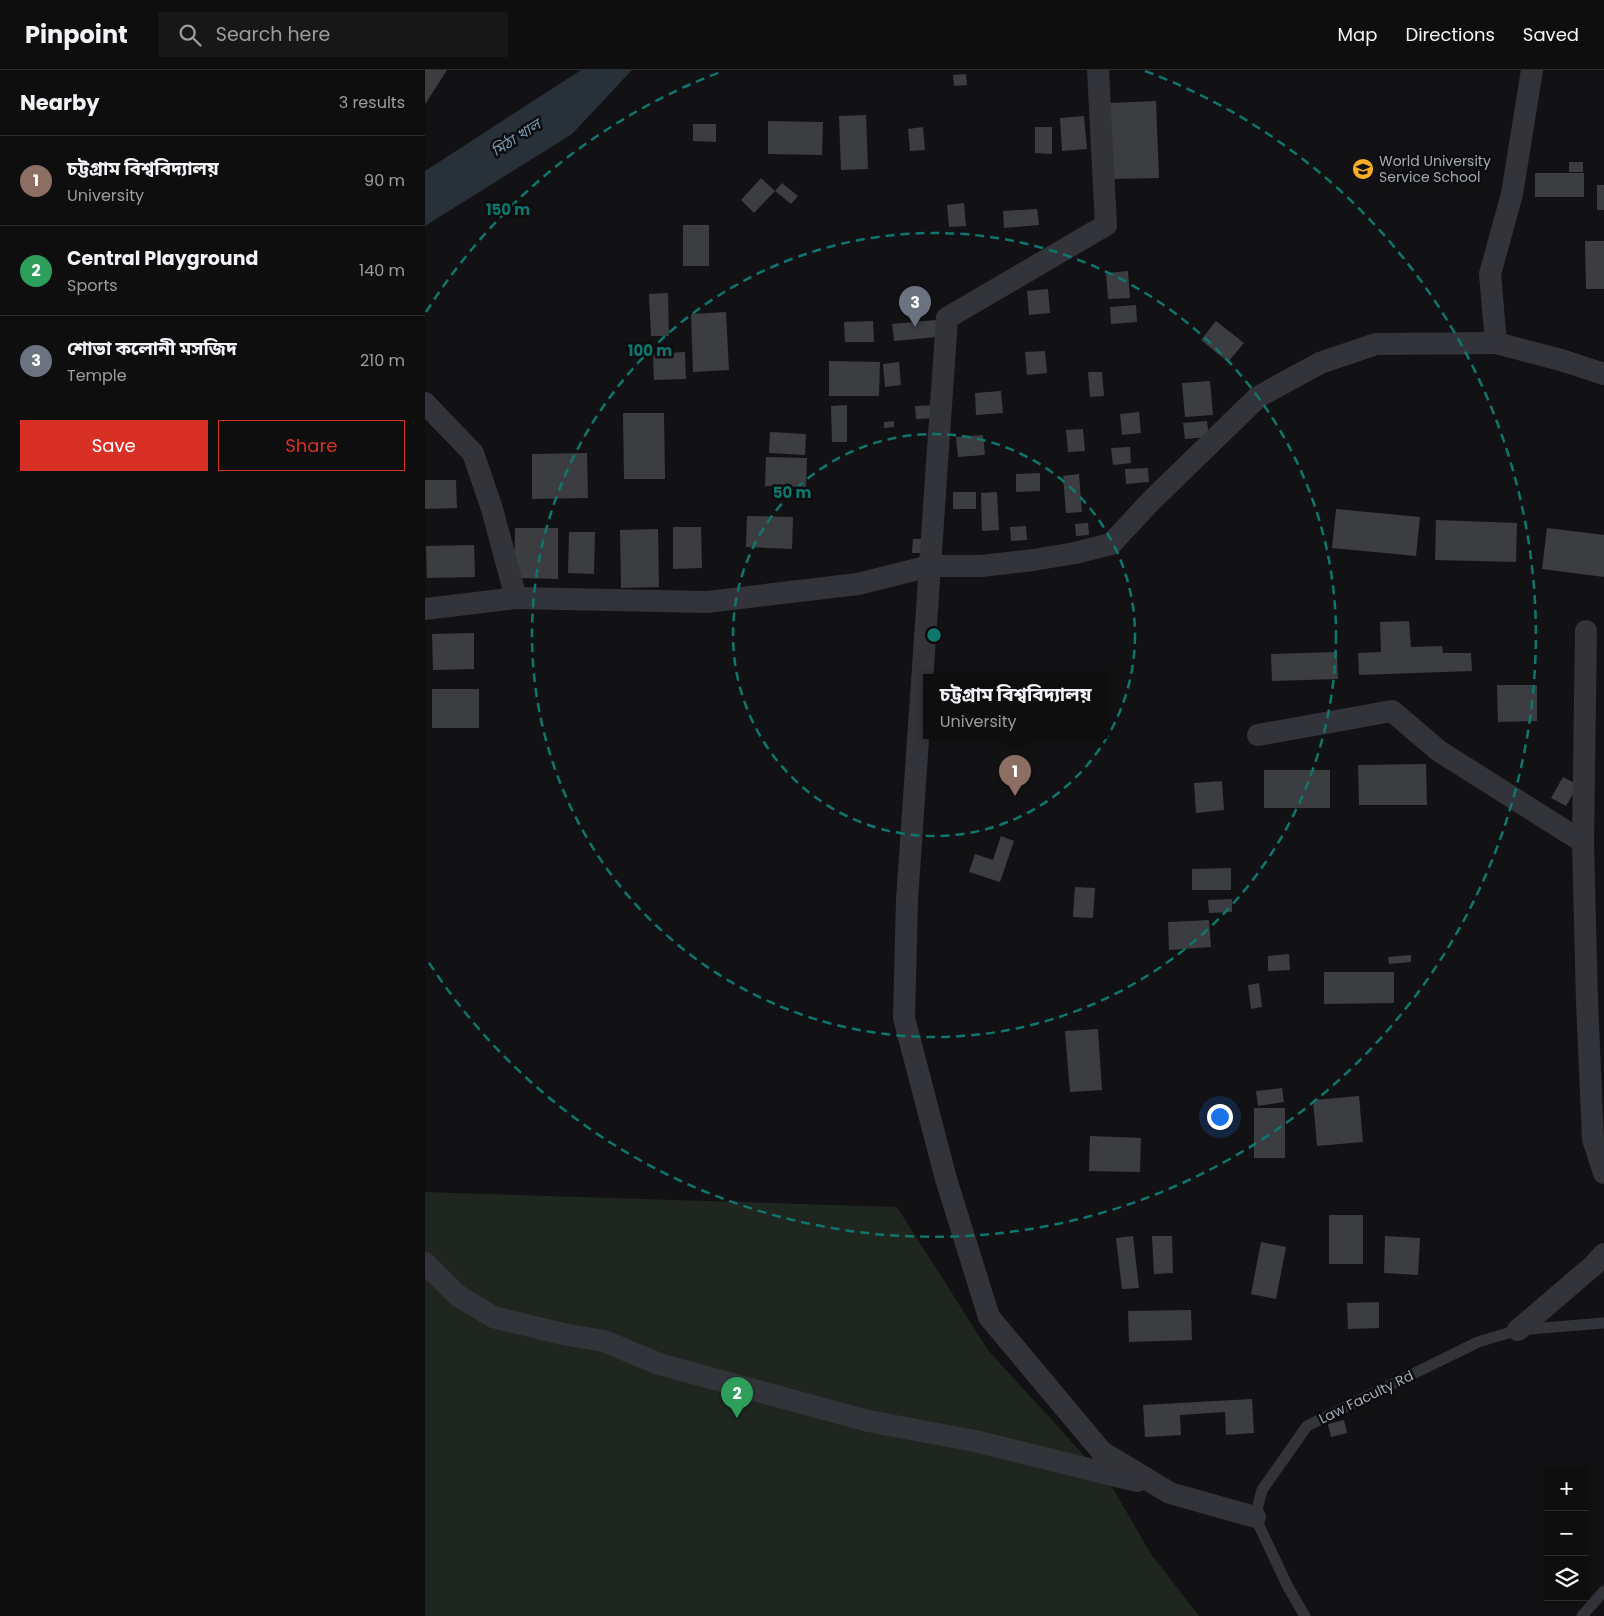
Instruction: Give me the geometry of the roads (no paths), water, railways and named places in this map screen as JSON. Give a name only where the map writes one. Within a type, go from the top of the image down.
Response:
[{"type":"street","points":[[1098,70],[1106,225],[947,318],[907,900],[903,1018],[946,1179],[989,1317],[1102,1452],[1170,1493],[1255,1517]]},
{"type":"street","points":[[1496,343],[1489,274],[1512,194],[1532,70]]},
{"type":"street","points":[[425,609],[515,598],[707,602],[858,584],[930,566],[982,566],[1033,560],[1075,553],[1111,544],[1151,501],[1258,397],[1320,363],[1376,344],[1496,343],[1561,360],[1604,374]]},
{"type":"street","points":[[425,404],[473,453],[491,509],[515,598]]},
{"type":"street","points":[[1586,631],[1583,842],[1593,1139],[1604,1173]]},
{"type":"street","points":[[1258,735],[1392,711],[1439,751],[1583,842]]},
{"type":"street","points":[[1518,1330],[1595,1265],[1604,1254]]},
{"type":"street","points":[[425,1263],[457,1295],[493,1317],[563,1334],[604,1341],[659,1364],[868,1420],[975,1441],[1130,1479],[1206,1506],[1255,1517]]},
{"type":"lane","name":"Law Faculty Rd","points":[[1255,1517],[1262,1490],[1307,1426],[1478,1342],[1518,1330],[1604,1323]]},
{"type":"lane","points":[[1255,1517],[1288,1587],[1305,1616]]},
{"type":"lane","points":[[1582,1616],[1604,1591]]},
{"type":"water","name":"মিঠা খাল","points":[[581,70],[632,70],[572,134],[425,226],[425,171]]},
{"type":"place","name":"World University Service School","points":[[1363,169]]},
{"type":"place","name":"শোভা কলোনী মসজিদ","points":[[915,327]]},
{"type":"place","name":"চট্টগ্রাম বিশ্ববিদ্যালয়","points":[[1015,796]]},
{"type":"place","name":"Central Playground","points":[[737,1418]]}]
